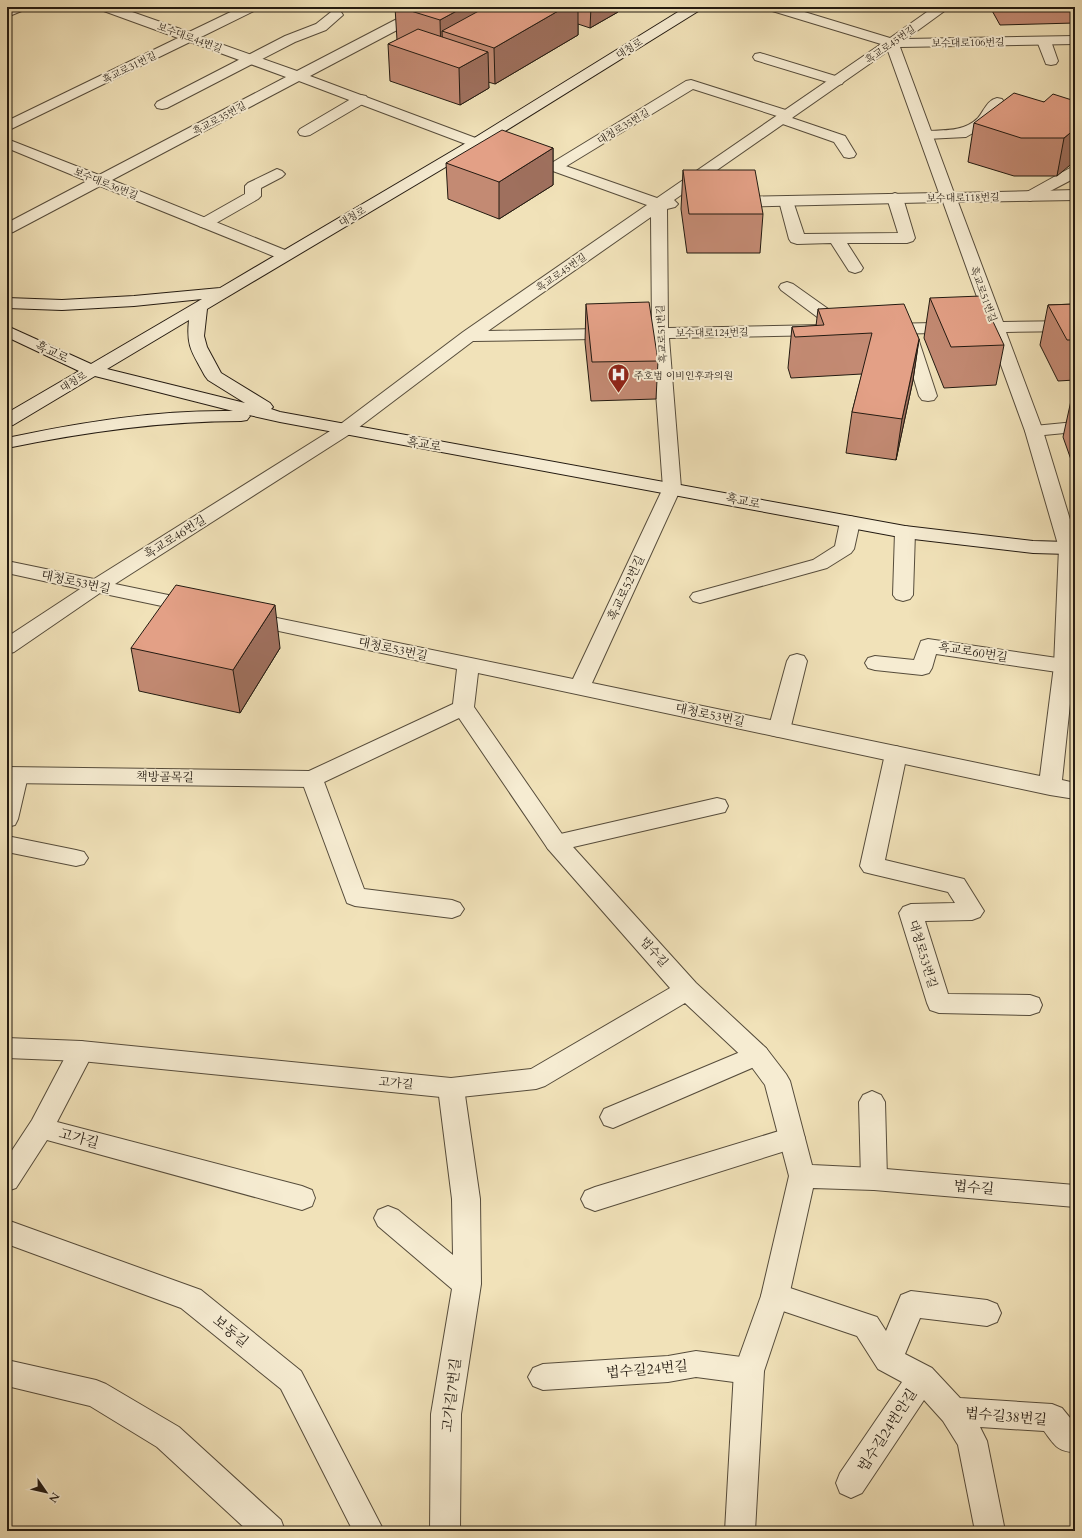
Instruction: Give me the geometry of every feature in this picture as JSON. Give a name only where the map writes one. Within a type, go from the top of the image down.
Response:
[{"type":"street","points":[[7,13],[20,7]]},
{"type":"street","name":"보수대로44번길","points":[[106,7],[361,99],[476,143]]},
{"type":"street","name":"흑교로31번길","points":[[7,127],[250,7]]},
{"type":"street","name":"흑교로35번길","points":[[7,229],[430,7]]},
{"type":"street","name":"대청로","points":[[7,421],[284,255],[476,143],[695,7]]},
{"type":"street","name":"보수대로106번길","points":[[774,7],[892,43],[1075,40]]},
{"type":"street","name":"흑교로45번길","points":[[344,430],[469,336],[943,7]]},
{"type":"street","points":[[162,105],[290,39],[321,27],[336,14]]},
{"type":"street","points":[[1044,41],[1052,61]]},
{"type":"street","name":"흑교로51번길","points":[[892,43],[1034,431],[1073,548]]},
{"type":"street","points":[[760,57],[837,81]]},
{"type":"street","name":"대청로35번길","points":[[555,167],[691,84],[784,117]]},
{"type":"street","points":[[306,132],[361,99]]},
{"type":"street","points":[[926,135],[961,134],[982,122],[996,102]]},
{"type":"street","points":[[784,117],[840,139],[849,154]]},
{"type":"street","name":"보수대로36번길","points":[[7,143],[284,255]]},
{"type":"street","points":[[476,143],[555,167],[658,204],[689,203]]},
{"type":"street","name":"보수대로118번길","points":[[1030,196],[1075,171]]},
{"type":"street","points":[[205,223],[254,196],[253,186],[277,174]]},
{"type":"street","name":"보수대로118번길","points":[[719,202],[1075,195]]},
{"type":"street","points":[[787,201],[797,240],[907,238],[895,198]]},
{"type":"street","name":"흑교로51번길","points":[[658,204],[660,333],[672,488]]},
{"type":"street","points":[[836,239],[854,268]]},
{"type":"street","points":[[787,287],[857,330]]},
{"type":"street","points":[[7,303],[62,305],[134,301],[224,292]]},
{"type":"street","points":[[198,307],[196,336],[198,347],[214,376],[280,417]]},
{"type":"street","name":"보수대로124번길","points":[[469,336],[1075,326]]},
{"type":"street","points":[[907,328],[928,396]]},
{"type":"street","name":"흑교로","points":[[7,331],[90,370],[280,417],[344,430],[672,488],[905,532],[1033,547],[1073,548]]},
{"type":"street","points":[[7,443],[85,427],[152,418],[214,416],[280,417]]},
{"type":"street","points":[[1034,431],[1075,427]]},
{"type":"street","name":"흑교로46번길","points":[[7,647],[97,586],[344,430]]},
{"type":"street","name":"흑교로52번길","points":[[580,688],[672,488]]},
{"type":"street","points":[[700,597],[820,564],[844,549],[850,522]]},
{"type":"street","points":[[903,595],[905,532]]},
{"type":"street","points":[[1050,787],[1064,666],[1073,548]]},
{"type":"street","name":"대청로53번길","points":[[7,567],[468,665],[1075,791]]},
{"type":"street","name":"흑교로60번길","points":[[875,663],[922,668],[928,646],[1064,666]]},
{"type":"street","points":[[779,730],[797,660]]},
{"type":"street","points":[[462,708],[468,665]]},
{"type":"street","name":"책방골목길","points":[[7,819],[12,776],[312,779],[462,708]]},
{"type":"street","name":"법수길","points":[[462,708],[556,843],[687,990],[757,1055],[777,1081],[802,1176],[874,1179],[1075,1196]]},
{"type":"street","name":"대청로53번길","points":[[896,754],[872,866],[956,885],[972,911],[911,913],[939,1003],[1030,1005]]},
{"type":"street","points":[[312,779],[355,897],[452,909]]},
{"type":"street","points":[[556,843],[717,806]]},
{"type":"street","points":[[7,844],[76,858]]},
{"type":"street","name":"고가길","points":[[7,1048],[81,1051],[451,1088],[536,1079],[687,990]]},
{"type":"street","name":"고가길","points":[[7,1180],[42,1128],[81,1051]]},
{"type":"street","points":[[613,1117],[757,1055]]},
{"type":"street","name":"고가길7번길","points":[[445,1531],[446,1414],[468,1284],[466,1199],[451,1088]]},
{"type":"street","points":[[872,1102],[874,1179]]},
{"type":"street","name":"고가길","points":[[42,1128],[302,1198]]},
{"type":"street","points":[[595,1199],[792,1138]]},
{"type":"street","points":[[740,1531],[750,1371],[775,1296],[802,1176]]},
{"type":"street","points":[[388,1218],[468,1284]]},
{"type":"street","name":"보동길","points":[[7,1232],[191,1299],[291,1380],[369,1531]]},
{"type":"street","points":[[775,1296],[867,1326],[888,1360]]},
{"type":"street","points":[[888,1360],[911,1304],[987,1313]]},
{"type":"street","name":"법수길24번안길","points":[[888,1360],[922,1377],[953,1411],[972,1441],[990,1531]]},
{"type":"street","name":"법수길24번길","points":[[543,1377],[668,1369],[696,1364],[750,1371]]},
{"type":"street","points":[[7,1373],[96,1394],[168,1437],[270,1531]]},
{"type":"street","name":"법수길24번안길","points":[[851,1483],[922,1377]]},
{"type":"street","name":"법수길38번길","points":[[953,1411],[1052,1418],[1067,1438],[1075,1438]]},
{"type":"building","points":[[398,7],[464,7],[440,20]]},
{"type":"building","points":[[486,7],[565,7],[494,48],[442,31]]},
{"type":"building","points":[[418,29],[488,52],[459,68],[388,44]]},
{"type":"building","points":[[1014,93],[1044,102],[1053,94],[1075,101],[1075,129],[1064,138],[1021,138],[974,123]]},
{"type":"building","points":[[502,130],[553,148],[499,182],[446,163]]},
{"type":"building","points":[[683,170],[755,170],[763,214],[689,214]]},
{"type":"building","points":[[981,296],[1004,345],[951,347],[930,298]]},
{"type":"building","points":[[649,302],[658,361],[592,362],[586,304]]},
{"type":"building","points":[[904,304],[919,339],[902,419],[852,412],[872,333],[795,337],[792,327],[824,325],[818,309]]},
{"type":"building","points":[[1075,304],[1075,340],[1067,340],[1048,305]]},
{"type":"building","points":[[1072,396],[1075,396],[1075,404]]},
{"type":"building","points":[[176,585],[275,605],[233,670],[131,648]]},
{"type":"place","name":"주호범 이비인후과의원","points":[[618,394]]}]
